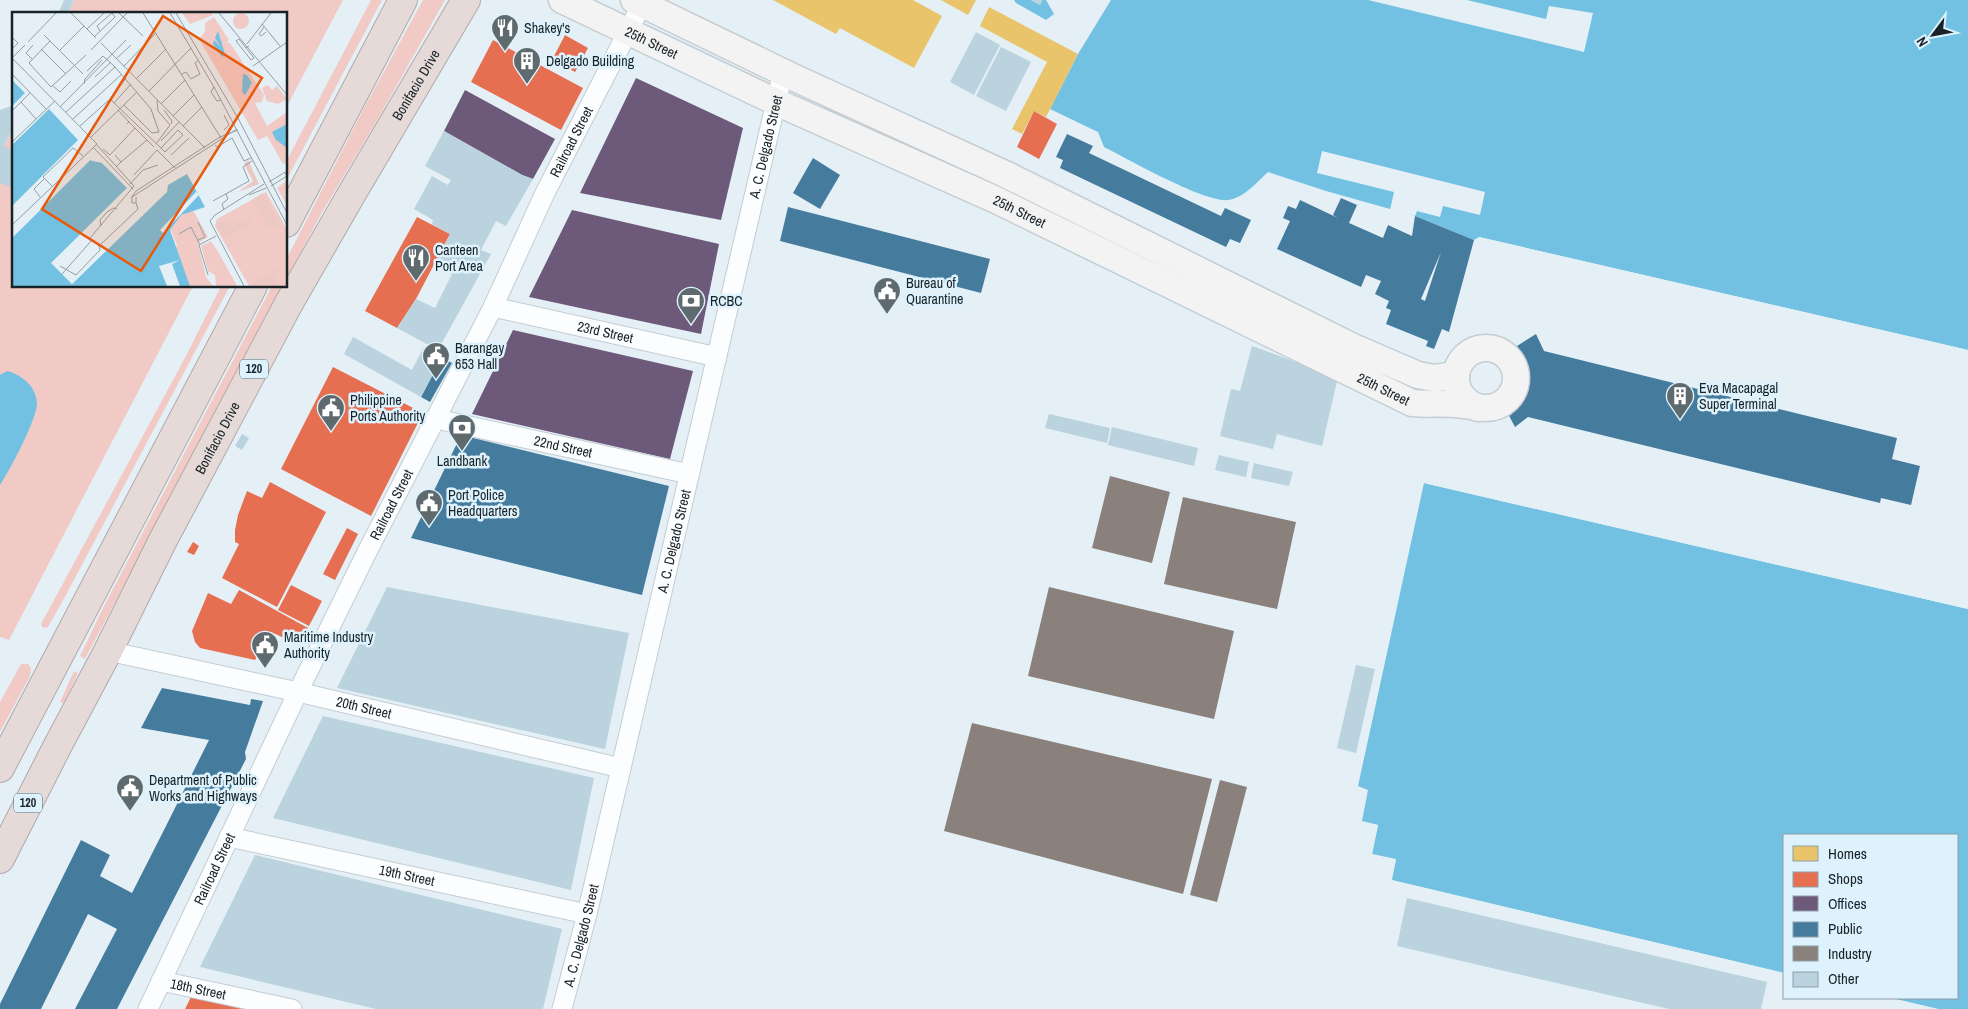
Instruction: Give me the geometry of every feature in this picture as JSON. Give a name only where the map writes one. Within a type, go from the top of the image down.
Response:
[{"type":"highway","points":[[288,219],[404,0]]},
{"type":"highway","name":"Bonifacio Drive","points":[[0,859],[56,747],[108,651],[162,542],[289,303],[350,195],[466,0]]},
{"type":"highway","points":[[0,768],[252,288]]},
{"type":"street","name":"25th Street","points":[[562,0],[776,102],[966,187],[1412,403],[1466,404],[1488,409],[1506,401],[1512,393],[1516,379],[1515,369],[1510,360],[1498,351],[1491,348],[1477,349],[1465,356],[1456,375],[1434,378],[1418,375],[1353,348],[1080,210],[783,72],[638,2]]},
{"type":"street","name":"Railroad Street","points":[[148,1009],[298,692],[367,552],[493,307],[545,193],[627,32],[638,2]]},
{"type":"street","name":"A. C. Delgado Street","points":[[562,1009],[587,914],[783,72]]},
{"type":"street","points":[[966,187],[977,162]]},
{"type":"street","name":"23rd Street","points":[[493,307],[717,357]]},
{"type":"street","points":[[1456,375],[1459,392],[1470,404],[1478,408]]},
{"type":"street","name":"22nd Street","points":[[437,419],[689,474]]},
{"type":"street","name":"20th Street","points":[[108,651],[298,692],[621,768]]},
{"type":"street","name":"19th Street","points":[[229,837],[587,914]]},
{"type":"street","name":"18th Street","points":[[161,980],[292,1009]]},
{"type":"shaded area","points":[[74,0],[343,0],[288,104],[288,12],[69,12]]},
{"type":"shaded area","points":[[371,0],[382,0],[288,177],[288,158]]},
{"type":"shaded area","points":[[423,0],[445,0],[379,117],[321,214],[288,276],[288,256],[364,108]]},
{"type":"shaded area","points":[[12,130],[12,288],[192,288],[9,640],[0,637],[0,155]]},
{"type":"shaded area","points":[[220,288],[229,288],[67,593],[48,627],[43,628],[41,624],[186,356]]},
{"type":"shaded area","points":[[271,288],[282,288],[85,659],[80,656],[102,610]]},
{"type":"shaded area","points":[[21,664],[28,664],[31,668],[30,676],[0,732],[0,702]]},
{"type":"shaded area","points":[[74,671],[78,673],[64,703],[60,702]]},
{"type":"water","points":[[1014,0],[1031,0],[1040,5],[1042,0],[1046,0],[1054,14],[1046,20]]},
{"type":"water","points":[[1111,0],[1968,0],[1968,350],[1479,237],[1474,240],[1415,216],[1326,191],[1268,172],[1245,193],[1234,199],[1217,199],[1202,195],[1104,147],[1098,132],[1050,109],[1078,54]]},
{"type":"water","points":[[7,371],[23,378],[31,386],[37,403],[28,432],[0,485],[0,375]]},
{"type":"water","points":[[1424,483],[1968,609],[1968,1009],[1938,1009],[1895,999],[1958,999],[1958,834],[1783,834],[1783,973],[1391,880],[1396,860],[1372,854],[1378,825],[1362,821],[1368,790],[1358,786]]},
{"type":"pier","points":[[1368,0],[1467,0],[1546,19],[1549,6],[1593,13],[1584,52]]},
{"type":"pier","points":[[1322,151],[1485,192],[1480,215],[1443,206],[1440,217],[1417,211],[1415,216],[1390,210],[1394,192],[1317,173]]},
{"type":"pier","points":[[1479,237],[1968,350],[1968,352],[1478,240]]},
{"type":"pier","points":[[1424,481],[1968,606],[1968,609],[1424,483]]},
{"type":"pier","points":[[1359,821],[1378,825],[1372,854],[1396,859],[1392,880],[1783,973],[1783,975],[1391,882],[1389,879],[1393,861],[1370,855],[1375,827],[1361,824]]},
{"type":"pier","points":[[1895,999],[1938,1009],[1927,1009],[1890,1000]]},
{"type":"building: Homes","points":[[773,0],[913,0],[942,16],[914,68],[840,28],[836,34]]},
{"type":"building: Homes","points":[[941,0],[976,0],[968,15]]},
{"type":"building: Homes","points":[[989,7],[1078,54],[1046,117],[1034,111],[1022,134],[1012,129],[1047,62],[980,26]]},
{"type":"building: Shops","points":[[565,35],[588,48],[575,72],[552,60]]},
{"type":"building: Shops","name":"Delgado Building","points":[[493,40],[583,88],[561,130],[471,82]]},
{"type":"building: Shops","points":[[1034,111],[1057,124],[1039,159],[1017,147]]},
{"type":"building: Shops","points":[[417,217],[450,234],[416,299],[397,328],[365,311]]},
{"type":"building: Shops","points":[[333,367],[423,413],[371,516],[281,469]]},
{"type":"building: Shops","points":[[270,482],[326,512],[277,607],[222,578],[239,544],[235,542],[235,530],[238,515],[247,491],[262,498]]},
{"type":"building: Shops","points":[[347,528],[358,534],[335,580],[323,574]]},
{"type":"building: Shops","points":[[193,542],[199,546],[194,555],[187,552]]},
{"type":"building: Shops","points":[[291,585],[322,601],[309,626],[278,610]]},
{"type":"building: Shops","points":[[239,590],[308,628],[295,643],[271,632],[255,660],[200,648],[195,642],[192,631],[208,593],[231,604]]},
{"type":"building: Shops","points":[[194,991],[243,1004],[242,1009],[185,1009]]},
{"type":"building: Offices","points":[[636,78],[743,128],[721,220],[580,193]]},
{"type":"building: Offices","points":[[465,90],[555,139],[533,179],[522,175],[444,131]]},
{"type":"building: Offices","points":[[572,210],[719,244],[701,334],[529,297]]},
{"type":"building: Offices","points":[[513,330],[693,371],[670,459],[472,414]]},
{"type":"building: Public","points":[[1067,134],[1093,146],[1089,153],[1221,216],[1225,208],[1251,220],[1240,243],[1230,239],[1226,247],[1060,168],[1063,160],[1056,157]]},
{"type":"building: Public","points":[[813,158],[840,175],[820,209],[793,193]]},
{"type":"building: Public","points":[[1341,198],[1357,205],[1349,223],[1383,238],[1388,225],[1412,236],[1415,216],[1474,240],[1449,332],[1442,329],[1434,349],[1426,346],[1428,341],[1386,324],[1391,310],[1386,308],[1389,301],[1375,294],[1381,281],[1366,275],[1361,287],[1277,249],[1290,221],[1283,218],[1288,206],[1296,209],[1300,200],[1338,218],[1333,215]],"holes":[[[1441,252],[1425,301],[1421,299]]]},
{"type":"building: Public","points":[[788,207],[990,259],[981,293],[780,241]]},
{"type":"building: Public","name":"Eva Macapagal Super Terminal","points":[[1536,334],[1544,351],[1897,438],[1892,459],[1920,466],[1911,505],[1881,498],[1880,503],[1528,417],[1515,427],[1506,410],[1520,397],[1525,388],[1526,379],[1523,357],[1517,346]]},
{"type":"building: Public","name":"Barangay 653 Hall","points":[[442,357],[452,363],[430,402],[421,397]]},
{"type":"building: Public","points":[[461,435],[669,486],[642,595],[411,538]]},
{"type":"building: Public","points":[[162,688],[250,705],[251,699],[263,701],[245,752],[246,759],[117,1009],[75,1009],[117,929],[88,914],[41,1009],[0,1009],[0,1004],[81,840],[110,855],[100,876],[132,893],[165,828],[209,740],[141,728]]},
{"type":"building: Industry","points":[[1110,476],[1170,492],[1152,563],[1092,548]]},
{"type":"building: Industry","points":[[1183,497],[1296,522],[1277,609],[1164,584]]},
{"type":"building: Industry","points":[[1049,587],[1234,631],[1214,719],[1028,676]]},
{"type":"building: Industry","points":[[972,723],[1212,779],[1183,894],[944,831]]},
{"type":"building: Industry","points":[[1220,780],[1247,787],[1217,902],[1190,895]]},
{"type":"building: Other","points":[[64,0],[74,0],[69,12],[59,12]]},
{"type":"building: Other","points":[[1031,0],[1042,0],[1040,5]]},
{"type":"building: Other","points":[[976,32],[1000,45],[974,95],[950,82]]},
{"type":"building: Other","points":[[1001,47],[1031,62],[1006,111],[976,96]]},
{"type":"building: Other","points":[[827,102],[841,109],[838,115],[823,108]]},
{"type":"building: Other","points":[[12,106],[12,130],[4,146],[12,149],[12,187],[0,183],[0,110]]},
{"type":"building: Other","points":[[444,131],[522,175],[533,179],[506,226],[496,221],[481,250],[491,254],[438,350],[397,328],[416,299],[435,308],[452,274],[434,265],[450,234],[432,224],[433,220],[414,209],[432,176],[448,185],[451,180],[425,166]]},
{"type":"building: Other","points":[[353,337],[412,370],[424,347],[442,357],[421,397],[344,354]]},
{"type":"building: Other","points":[[1252,346],[1338,377],[1322,446],[1277,434],[1273,449],[1220,436],[1231,389],[1240,391]]},
{"type":"building: Other","points":[[1049,414],[1110,428],[1107,443],[1045,428]]},
{"type":"building: Other","points":[[1112,427],[1198,448],[1194,466],[1108,445]]},
{"type":"building: Other","points":[[242,434],[249,438],[242,450],[235,446]]},
{"type":"building: Other","points":[[1219,455],[1249,462],[1246,477],[1215,470]]},
{"type":"building: Other","points":[[1254,463],[1293,472],[1289,486],[1251,478]]},
{"type":"building: Other","points":[[387,587],[629,633],[605,749],[337,688]]},
{"type":"building: Other","points":[[1356,665],[1375,669],[1356,753],[1337,748]]},
{"type":"building: Other","points":[[323,716],[594,778],[571,890],[273,818]]},
{"type":"building: Other","points":[[255,855],[562,929],[543,1009],[376,1009],[200,967]]},
{"type":"building: Other","points":[[1407,898],[1767,982],[1761,1009],[1669,1009],[1397,946]]},
{"type":"place","name":"Shakey's","points":[[505,52]]},
{"type":"place","name":"Delgado Building","points":[[527,85]]},
{"type":"place","name":"Canteen Port Area","points":[[416,282]]},
{"type":"place","name":"Bureau of Quarantine","points":[[887,315]]},
{"type":"place","name":"RCBC","points":[[691,325]]},
{"type":"place","name":"Barangay 653 Hall","points":[[436,380]]},
{"type":"place","name":"Eva Macapagal Super Terminal","points":[[1680,420]]},
{"type":"place","name":"Philippine Ports Authority","points":[[331,432]]},
{"type":"place","name":"Landbank","points":[[462,452]]},
{"type":"place","name":"Port Police Headquarters","points":[[429,527]]},
{"type":"place","name":"Maritime Industry Authority","points":[[265,669]]},
{"type":"place","name":"Department of Public Works and Highways","points":[[130,812]]}]
